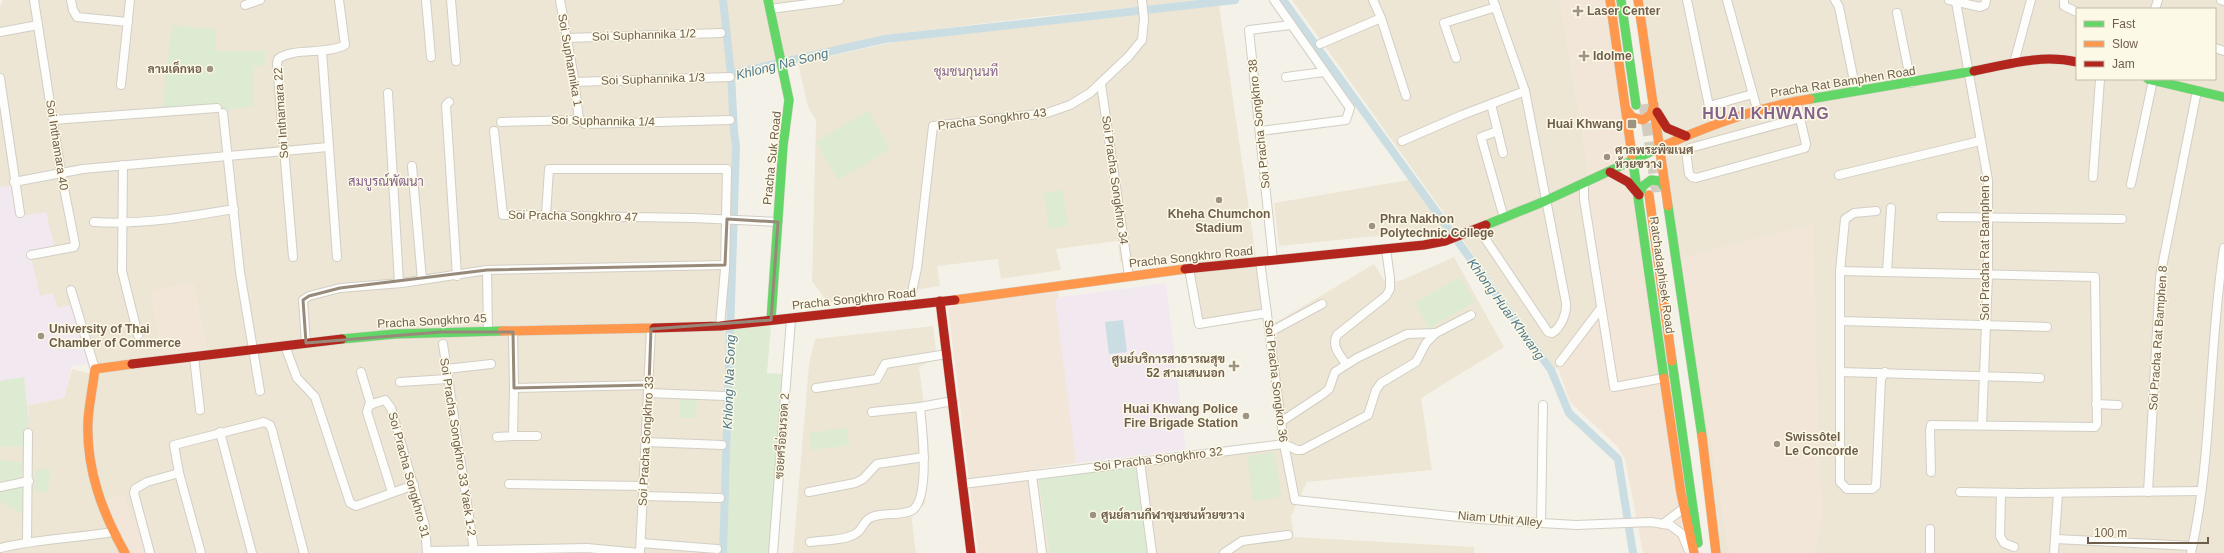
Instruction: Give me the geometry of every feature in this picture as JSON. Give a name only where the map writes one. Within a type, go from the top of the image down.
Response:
[{"type":"main road","name":"Ratchadaphisek Road","points":[[1610,0],[1664,378],[1684,508],[1694,553]]},
{"type":"main road","name":"Ratchadaphisek Road","points":[[1621,0],[1645,105],[1659,150],[1707,473],[1716,553]]},
{"type":"main road","name":"Ratchadaphisek Road","points":[[1630,0],[1645,105]]},
{"type":"main road","name":"Ratchadaphisek Road","points":[[1638,0],[1645,105]]},
{"type":"main road","name":"Pracha Suk Road","points":[[769,4],[782,63],[789,106],[783,146],[771,320]]},
{"type":"main road","name":"Pracha Rat Bamphen Road","points":[[1445,240],[1545,201],[1730,117],[1758,109],[1796,101],[1911,83],[2038,58],[2060,58],[2076,62]]},
{"type":"main road","points":[[2151,80],[2224,97]]},
{"type":"main road","points":[[1626,109],[1632,117],[1643,120],[1651,114],[1645,105]]},
{"type":"main road","points":[[1645,105],[1666,128],[1686,136]]},
{"type":"main road","points":[[1610,172],[1628,182],[1639,195],[1643,186],[1651,180],[1660,182],[1665,188]]},
{"type":"main road","name":"Ratchadaphisek Road","points":[[1698,553],[1696,523],[1654,195],[1705,522],[1712,553]]},
{"type":"main road","name":"Pracha Songkhro Road","points":[[771,320],[909,306],[1129,276],[1260,261],[1386,249],[1445,240]]},
{"type":"main road","points":[[940,301],[971,553]]},
{"type":"main road","name":"Pracha Songkhro 45","points":[[95,369],[252,351],[306,343],[395,334],[488,330],[513,332],[651,329],[720,326],[771,320]]},
{"type":"main road","points":[[95,369],[88,421],[88,437],[92,470],[100,504],[125,553]]},
{"type":"street","name":"Soi Inthamara 40","points":[[31,255],[74,247],[75,244],[61,173],[34,0]]},
{"type":"street","points":[[70,0],[77,17],[128,22]]},
{"type":"street","points":[[121,85],[130,0]]},
{"type":"street","points":[[245,5],[260,0]]},
{"type":"street","name":"Soi Inthamara 22","points":[[293,257],[278,59],[288,55],[342,47],[346,43],[339,0]]},
{"type":"street","points":[[426,0],[430,57]]},
{"type":"street","points":[[451,0],[456,61]]},
{"type":"street","name":"Soi Suphannika 1","points":[[560,0],[575,82],[579,120]]},
{"type":"street","points":[[769,4],[839,0]]},
{"type":"street","name":"Pracha Songkhro 43","points":[[909,306],[917,268],[932,126],[1047,113],[1070,105],[1101,84],[1142,40],[1144,19],[1142,0]]},
{"type":"street","points":[[1261,131],[1346,120],[1350,108],[1273,0]]},
{"type":"street","points":[[1373,0],[1381,18],[1406,96]]},
{"type":"street","points":[[1687,0],[1709,106],[1753,94]]},
{"type":"street","points":[[1727,0],[1758,109]]},
{"type":"street","points":[[1835,0],[1839,7],[1856,91]]},
{"type":"street","points":[[2014,63],[2031,0]]},
{"type":"street","points":[[2064,0],[2064,6],[2076,12]]},
{"type":"street","points":[[1953,1],[1984,4]]},
{"type":"street","name":"Soi Pracha Rat Bamphen 6","points":[[1953,1],[1988,180],[1988,274],[1982,425]]},
{"type":"street","points":[[1456,58],[1444,23],[1495,3],[1525,91],[1566,309],[1556,331],[1552,333],[1548,332],[1478,228]]},
{"type":"street","points":[[1897,13],[1911,83]]},
{"type":"street","points":[[1320,44],[1381,18]]},
{"type":"street","points":[[0,32],[38,25]]},
{"type":"street","name":"Soi Pracha Songkhro 38","points":[[1273,260],[1250,30],[1291,25]]},
{"type":"street","name":"Soi Suphannika 1/2","points":[[567,38],[721,33]]},
{"type":"street","points":[[322,51],[337,256]]},
{"type":"street","points":[[1286,77],[1324,72]]},
{"type":"street","name":"Soi Suphannika 1/3","points":[[575,82],[730,77]]},
{"type":"street","points":[[0,78],[2,109],[20,213]]},
{"type":"street","points":[[2093,178],[2100,80]]},
{"type":"street","points":[[2131,184],[2151,80]]},
{"type":"street","name":"Soi Pracha Songkhro 34","points":[[1101,84],[1129,276]]},
{"type":"street","points":[[1402,141],[1525,91]]},
{"type":"street","name":"Soi Pracha Rat Bamphen 8","points":[[2148,492],[2160,277],[2197,91]]},
{"type":"street","points":[[388,93],[399,283]]},
{"type":"street","points":[[1796,101],[1800,118],[1806,144],[1805,148],[1801,151],[1696,178],[1689,174],[1686,151],[1690,148],[1800,118]]},
{"type":"street","points":[[449,102],[446,105],[457,276]]},
{"type":"street","points":[[1491,104],[1503,153]]},
{"type":"street","points":[[53,120],[220,111],[229,156],[240,272],[252,351],[260,390]]},
{"type":"street","name":"Soi Suphannika 1/4","points":[[501,122],[579,120],[585,124],[730,120]]},
{"type":"street","name":"Soi Pracha Songkhro 47","points":[[494,131],[503,215],[727,219],[778,222]]},
{"type":"street","points":[[1498,131],[1481,137],[1504,218]]},
{"type":"street","points":[[1839,175],[1980,141]]},
{"type":"street","points":[[14,182],[61,173],[123,165],[328,147]]},
{"type":"street","points":[[123,165],[122,271],[138,335]]},
{"type":"street","points":[[412,166],[422,280]]},
{"type":"street","points":[[546,216],[549,168],[727,169],[725,265],[720,326]]},
{"type":"street","points":[[1584,184],[1601,308],[1614,387],[1664,378]]},
{"type":"street","points":[[1887,272],[1891,208]]},
{"type":"street","points":[[94,222],[122,224],[153,222],[234,209]]},
{"type":"street","points":[[1876,210],[1854,213],[1844,219],[1840,271],[1840,482],[1847,489],[1872,489],[1876,486],[1881,379],[1885,372]]},
{"type":"street","points":[[1941,217],[2122,219]]},
{"type":"street","points":[[2056,539],[2192,549],[2202,491],[2218,284],[2224,248]]},
{"type":"street","points":[[1346,364],[1334,346],[1334,340],[1338,335],[1386,296],[1390,289],[1386,249]]},
{"type":"street","name":"Soi Pracha Songkro 36","points":[[1260,261],[1284,444],[1295,500]]},
{"type":"street","points":[[306,343],[303,300],[309,296],[340,288],[457,276],[487,270],[725,265]]},
{"type":"street","points":[[1189,269],[1199,324],[1267,313]]},
{"type":"street","points":[[487,270],[488,330]]},
{"type":"street","points":[[1840,271],[2095,277],[2097,424],[2095,427],[2091,429],[1982,425],[1931,425],[1930,472]]},
{"type":"street","points":[[72,290],[95,369]]},
{"type":"street","points":[[1270,332],[1322,304]]},
{"type":"street","points":[[1560,362],[1601,308]]},
{"type":"street","points":[[1284,444],[1297,450],[1302,450],[1368,415],[1376,390],[1381,383],[1416,362],[1426,343],[1436,333],[1471,315]]},
{"type":"street","name":"ซอยศรีอ่อนรอด 2","points":[[773,553],[791,319]]},
{"type":"street","points":[[1840,321],[2047,326]]},
{"type":"street","name":"Soi Pracha Songkhro 33","points":[[640,553],[651,329]]},
{"type":"street","points":[[513,332],[513,436]]},
{"type":"street","points":[[1282,421],[1323,394],[1328,389],[1335,372],[1346,364],[1407,334],[1436,333]]},
{"type":"street","name":"Soi Pracha Songkhro 33 Yaek 1-2","points":[[443,344],[447,379],[474,550]]},
{"type":"street","points":[[285,346],[297,378],[315,397],[350,503],[356,506],[414,485]]},
{"type":"street","points":[[816,388],[877,378],[885,364],[947,354]]},
{"type":"street","points":[[194,357],[200,410]]},
{"type":"street","points":[[446,369],[491,364]]},
{"type":"street","points":[[361,372],[371,405],[367,412],[392,492]]},
{"type":"street","points":[[1841,372],[1885,372],[1983,377],[2040,378]]},
{"type":"street","points":[[400,382],[447,379]]},
{"type":"street","points":[[514,388],[648,389],[724,396]]},
{"type":"street","name":"Soi Pracha Songkhro 31","points":[[371,405],[385,400],[391,408],[414,485],[427,536],[427,552]]},
{"type":"street","points":[[872,412],[920,407],[953,401]]},
{"type":"street","points":[[2096,404],[2118,405]]},
{"type":"street","points":[[1541,523],[1543,405]]},
{"type":"street","points":[[810,542],[856,534],[867,519],[873,516],[913,510],[919,504],[922,489],[924,456],[920,407]]},
{"type":"street","points":[[201,553],[179,473],[174,445],[220,432],[264,422],[270,425],[304,553]]},
{"type":"street","points":[[220,432],[252,553]]},
{"type":"street","points":[[27,542],[29,481],[28,433]]},
{"type":"street","points":[[497,437],[537,436]]},
{"type":"street","points":[[646,442],[722,445]]},
{"type":"street","name":"Soi Pracha Songkhro 32","points":[[963,484],[1284,444]]},
{"type":"street","points":[[808,492],[855,483],[863,479],[877,464],[924,456]]},
{"type":"street","points":[[1140,462],[1152,553]]},
{"type":"street","points":[[150,553],[135,489],[147,482],[179,473]]},
{"type":"street","points":[[1032,475],[1042,553]]},
{"type":"street","points":[[0,486],[29,481]]},
{"type":"street","points":[[509,484],[643,486]]},
{"type":"street","points":[[1960,492],[2058,493],[2202,491]]},
{"type":"street","points":[[2001,493],[2000,536],[2004,543],[2014,547]]},
{"type":"street","points":[[2054,553],[2058,493]]},
{"type":"street","points":[[643,496],[720,498]]},
{"type":"street","name":"Niam Uthit Alley","points":[[1295,500],[1479,519],[1576,525],[1624,523],[1663,524],[1670,525],[1682,534],[1690,553]]},
{"type":"street","points":[[1663,524],[1684,508]]},
{"type":"street","points":[[1930,529],[1930,553]]},
{"type":"street","points":[[0,548],[27,542],[113,532]]},
{"type":"street","points":[[1224,553],[1242,541],[1288,535]]},
{"type":"street","points":[[641,543],[717,549]]},
{"type":"street","points":[[427,552],[587,548],[640,553]]},
{"type":"highlighted area","points":[[727,219],[778,222],[771,320],[651,329],[649,385],[514,388],[513,332],[440,332],[306,343],[303,300],[309,296],[340,288],[487,270],[725,265]]},
{"type":"shaded area","points":[[3,0],[722,0],[730,61],[733,161],[726,320],[207,351],[193,284],[154,290],[152,297],[163,357],[91,364],[58,309],[40,297],[30,252],[47,213],[17,217],[11,186],[0,187],[0,6]]},
{"type":"shaded area","points":[[725,0],[1210,0],[1045,16],[886,35],[733,71]]},
{"type":"shaded area","points":[[1292,0],[1560,0],[1588,167],[1587,194],[1599,315],[1558,368],[1555,369]]},
{"type":"shaded area","points":[[1560,0],[1607,0],[1686,553],[1643,553],[1625,459],[1617,446],[1570,402],[1558,368],[1599,315],[1587,194],[1588,167]]},
{"type":"shaded area","points":[[1638,0],[2224,0],[2224,553],[1716,553]]},
{"type":"shaded area","points":[[1219,4],[1264,311],[1201,319],[1192,254],[1120,262],[1118,241],[1056,249],[1061,270],[1001,279],[998,259],[937,266],[940,286],[828,303],[812,281],[816,120],[808,107],[798,63],[904,40]]},
{"type":"shaded area","points":[[1409,180],[1446,229],[1279,246],[1274,203]]},
{"type":"shaded area","name":"University of Thai Chamber of Commerce","points":[[11,186],[17,217],[46,212],[55,248],[30,252],[40,296],[53,293],[58,308],[71,305],[91,364],[72,365],[64,398],[28,405],[29,424],[23,431],[24,447],[0,446],[0,187]]},
{"type":"shaded area","points":[[1813,224],[1820,476],[1823,512],[1815,553],[1729,553],[1680,258]]},
{"type":"shaded area","points":[[1454,257],[1504,347],[1421,398],[1432,470],[1307,482],[1291,516],[1294,537],[1474,547],[1474,553],[1148,553],[1136,467],[1280,449],[1265,329],[1374,264],[1386,283],[1402,280]]},
{"type":"shaded area","points":[[1166,283],[1186,450],[1076,463],[1055,298]]},
{"type":"shaded area","points":[[193,284],[207,351],[163,357],[152,297],[154,290]]},
{"type":"shaded area","points":[[1058,289],[1076,463],[1037,469],[1049,553],[978,553],[948,307]]},
{"type":"shaded area","points":[[1123,320],[1127,352],[1109,354],[1105,322]]},
{"type":"shaded area","points":[[933,326],[937,358],[919,367],[929,447],[925,504],[911,513],[916,553],[793,553],[809,364],[815,339]]},
{"type":"shaded area","points":[[726,329],[725,489],[721,553],[0,553],[0,446],[23,447],[23,431],[29,424],[28,405],[64,398],[72,369],[92,374],[285,346],[489,331]]},
{"type":"shaded area","points":[[124,494],[133,523],[139,521],[148,553],[128,553],[104,500]]},
{"type":"green space","name":"ลานเด็กหอ","points":[[172,25],[215,29],[216,51],[265,51],[265,65],[253,66],[254,106],[219,111],[219,105],[162,109]]},
{"type":"green space","points":[[868,111],[890,149],[838,180],[816,142]]},
{"type":"green space","points":[[1063,190],[1068,226],[1049,229],[1044,193]]},
{"type":"green space","points":[[1460,277],[1475,302],[1429,328],[1415,303]]},
{"type":"green space","points":[[771,326],[767,373],[785,374],[771,553],[725,553],[730,464],[732,329]]},
{"type":"green space","points":[[24,377],[29,424],[23,431],[24,447],[0,446],[0,381]]},
{"type":"green space","points":[[680,396],[697,397],[696,418],[679,418]]},
{"type":"green space","points":[[847,428],[849,445],[811,450],[809,433]]},
{"type":"green space","points":[[1275,452],[1281,497],[1253,501],[1247,456]]},
{"type":"green space","points":[[0,460],[23,463],[21,477],[0,482]]},
{"type":"green space","name":"ศูนย์ลานกีฬาชุมชนห้วยขวาง","points":[[1135,464],[1148,553],[1049,553],[1038,477]]},
{"type":"green space","points":[[50,469],[48,492],[34,491],[35,470]]},
{"type":"green space","points":[[21,485],[24,489],[25,512],[20,513],[0,501],[0,489]]},
{"type":"waterway","points":[[723,0],[731,74]]},
{"type":"waterway","name":"Khlong Na Song","points":[[723,553],[736,146],[731,74],[885,39],[1235,0]]},
{"type":"waterway","name":"Khlong Huai Khwang","points":[[1283,0],[1551,370],[1569,413],[1618,459],[1633,553]]},
{"type":"tunnel","points":[[1645,104],[1658,194]]},
{"type":"traffic: fast","points":[[768,0],[789,100],[783,146],[771,320]]},
{"type":"traffic: fast","points":[[1621,0],[1636,105]]},
{"type":"traffic: fast","points":[[1810,99],[1974,71]]},
{"type":"traffic: fast","points":[[2152,80],[2224,97]]},
{"type":"traffic: fast","points":[[1486,225],[1545,201],[1661,147]]},
{"type":"traffic: fast","points":[[1632,155],[1664,378]]},
{"type":"traffic: fast","points":[[1639,195],[1643,186],[1651,180],[1660,181],[1665,188]]},
{"type":"traffic: fast","points":[[1668,206],[1702,436]]},
{"type":"traffic: fast","points":[[342,339],[395,334],[502,331]]},
{"type":"traffic: fast","points":[[1672,361],[1698,543]]},
{"type":"traffic: slow","points":[[1610,0],[1632,155]]},
{"type":"traffic: slow","points":[[1638,0],[1668,206]]},
{"type":"traffic: slow","points":[[1661,147],[1715,124],[1752,112],[1790,102],[1810,99]]},
{"type":"traffic: slow","points":[[1626,109],[1632,117],[1643,120],[1651,114],[1654,105]]},
{"type":"traffic: slow","points":[[1649,195],[1672,361]]},
{"type":"traffic: slow","points":[[955,300],[1185,269]]},
{"type":"traffic: slow","points":[[502,331],[654,328]]},
{"type":"traffic: slow","points":[[125,553],[109,522],[97,490],[90,456],[88,421],[95,369],[132,364]]},
{"type":"traffic: slow","points":[[1664,378],[1681,493],[1694,553]]},
{"type":"traffic: slow","points":[[1702,436],[1716,553]]},
{"type":"traffic: jam","points":[[1974,71],[2038,59],[2076,62]]},
{"type":"traffic: jam","points":[[1657,112],[1667,128],[1686,136]]},
{"type":"traffic: jam","points":[[1610,172],[1628,182],[1639,195]]},
{"type":"traffic: jam","points":[[1185,269],[1424,245],[1445,241],[1486,225]]},
{"type":"traffic: jam","points":[[654,328],[720,326],[955,300]]},
{"type":"traffic: jam","points":[[940,301],[971,553]]},
{"type":"traffic: jam","points":[[132,364],[342,339]]},
{"type":"place","name":"Laser Center","points":[[1578,11]]},
{"type":"place","name":"Idolme","points":[[1584,56]]},
{"type":"place","name":"ลานเด็กหอ","points":[[210,69]]},
{"type":"place","name":"Huai Khwang","points":[[1632,124]]},
{"type":"place","name":"ศาลพระพิฆเนศ ห้วยขวาง","points":[[1607,157]]},
{"type":"place","name":"Kheha Chumchon Stadium","points":[[1219,200]]},
{"type":"place","name":"Phra Nakhon Polytechnic College","points":[[1372,226]]},
{"type":"place","name":"University of Thai Chamber of Commerce","points":[[41,336]]},
{"type":"place","name":"ศูนย์บริการสาธารณสุข 52 สามเสนนอก","points":[[1234,366]]},
{"type":"place","name":"Huai Khwang Police Fire Brigade Station","points":[[1246,416]]},
{"type":"place","name":"Swissôtel Le Concorde","points":[[1777,444]]},
{"type":"place","name":"ศูนย์ลานกีฬาชุมชนห้วยขวาง","points":[[1093,515]]},
{"type":"district","name":"ชุมชนกุนนที","points":[[966,71]]},
{"type":"district","name":"HUAI KHWANG","points":[[1766,113]]},
{"type":"district","name":"สมบูรณ์พัฒนา","points":[[386,181]]}]
